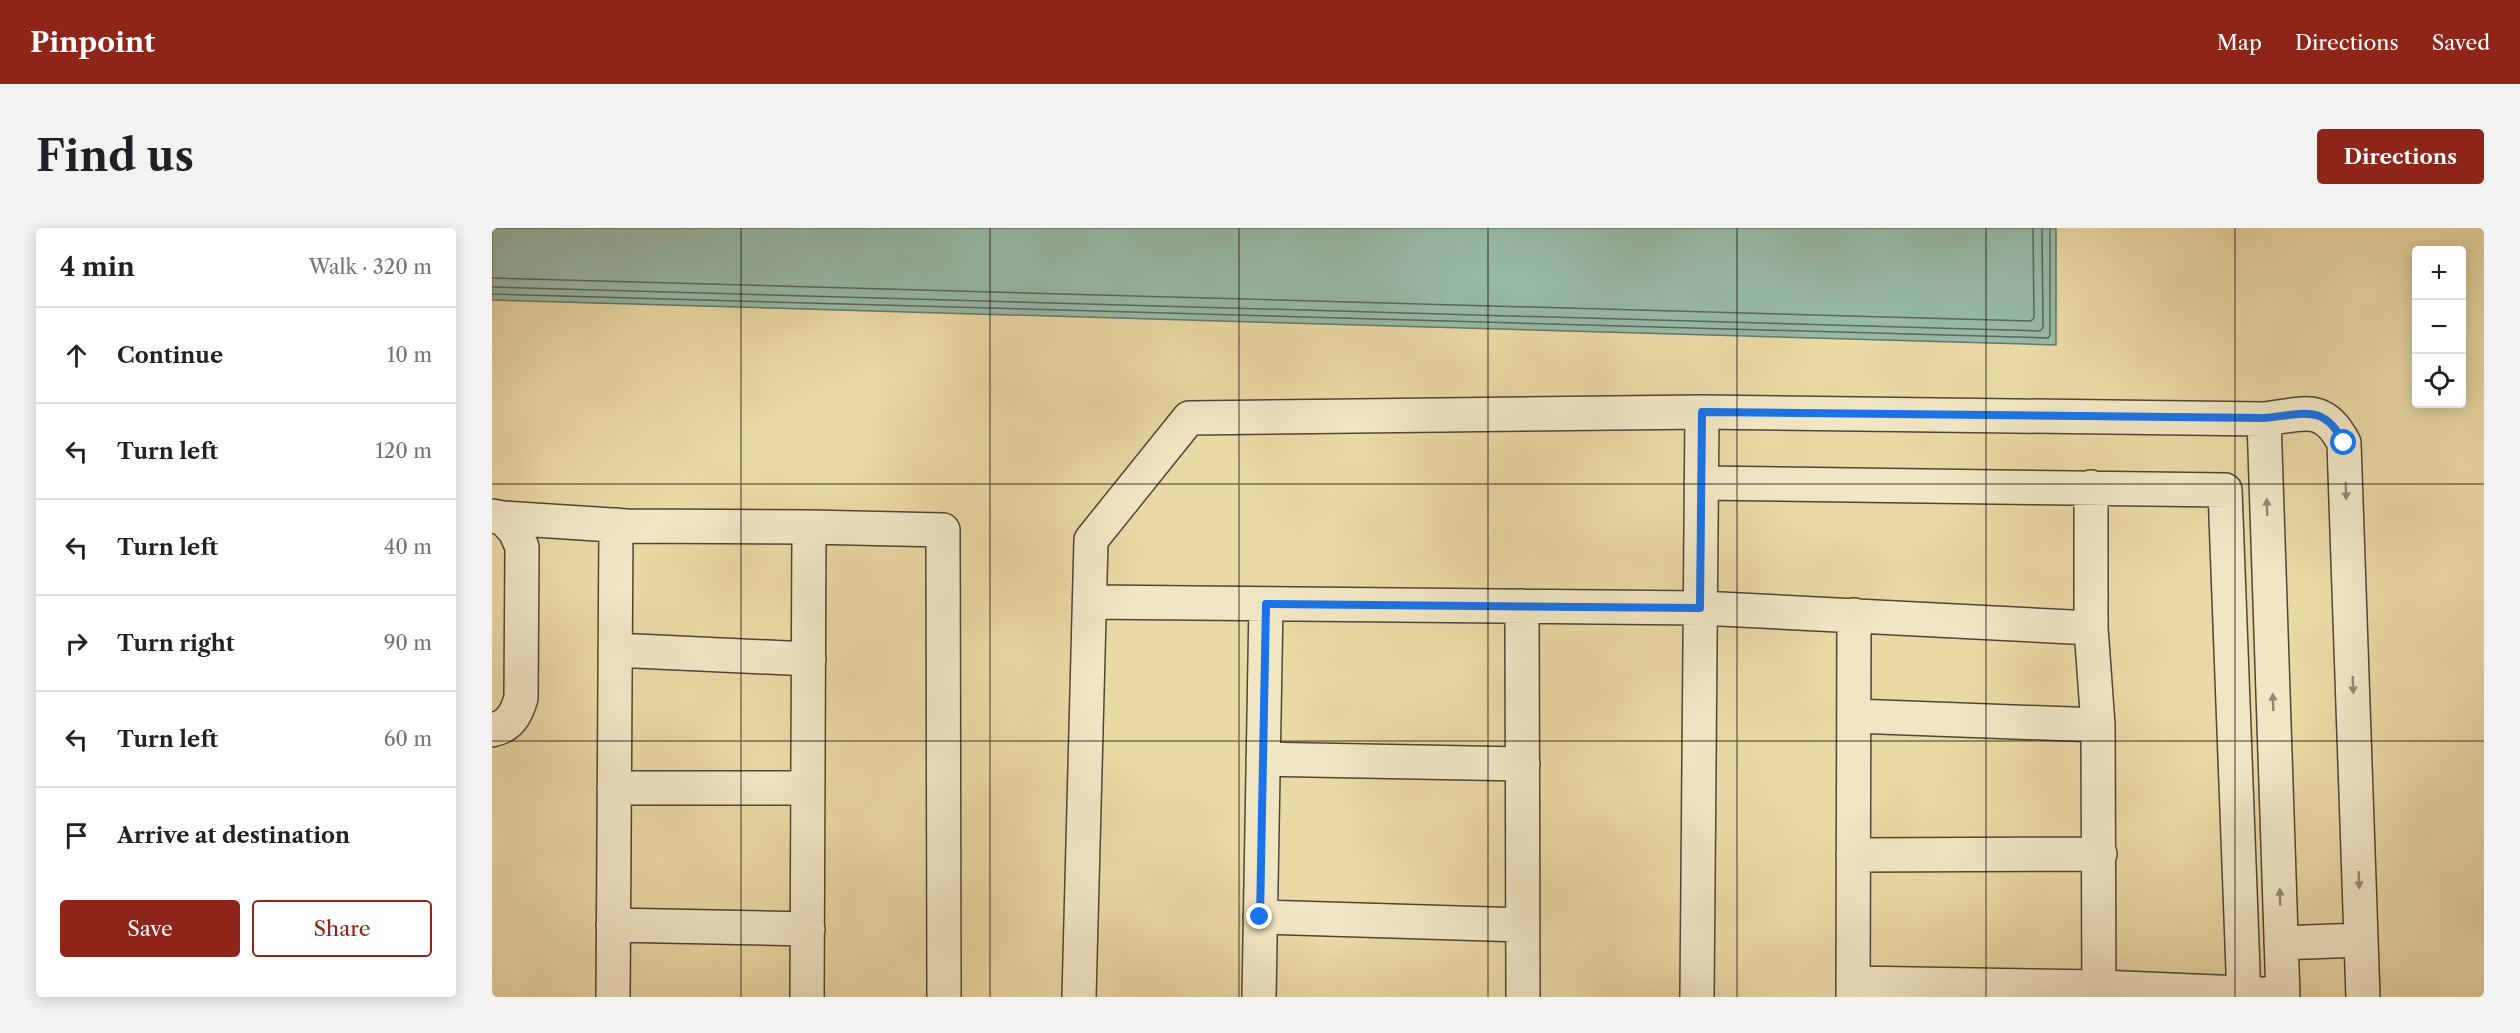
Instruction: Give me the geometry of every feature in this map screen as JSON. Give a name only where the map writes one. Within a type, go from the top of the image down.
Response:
[{"type":"street","points":[[1698,997],[1702,412]]},
{"type":"street","points":[[1079,997],[1091,540],[1189,418],[1702,412],[2264,418],[2316,413],[2334,424],[2344,443],[2363,997]]},
{"type":"street","points":[[1854,615],[1853,990],[2283,996],[2264,418]]},
{"type":"street","points":[[1701,483],[2225,490],[2244,994]]},
{"type":"street","points":[[2091,487],[2091,628],[2098,725],[2099,992]]},
{"type":"street","points":[[497,517],[616,525],[943,530],[944,997]]},
{"type":"street","points":[[492,730],[508,723],[516,714],[521,698],[522,547],[515,531],[497,517]]},
{"type":"street","points":[[613,997],[616,525]]},
{"type":"street","points":[[807,997],[809,527]]},
{"type":"street","points":[[1090,602],[1700,608],[2091,628]]},
{"type":"street","points":[[1259,997],[1266,604]]},
{"type":"street","points":[[1522,606],[1523,997]]},
{"type":"street","points":[[615,650],[809,659]]},
{"type":"street","points":[[1854,716],[2098,725]]},
{"type":"street","points":[[1263,759],[1522,764]]},
{"type":"street","points":[[614,788],[808,788]]},
{"type":"street","points":[[1853,855],[2100,854]]},
{"type":"street","points":[[1260,917],[1523,925]]},
{"type":"street","points":[[613,925],[808,928]]},
{"type":"street","points":[[2281,943],[2361,940]]},
{"type":"water","points":[[492,228],[2056,228],[2056,345],[492,300]]},
{"type":"route","points":[[1260,917],[1266,604],[1700,608],[1702,412],[2264,418],[2316,413],[2334,424],[2344,443]]}]
